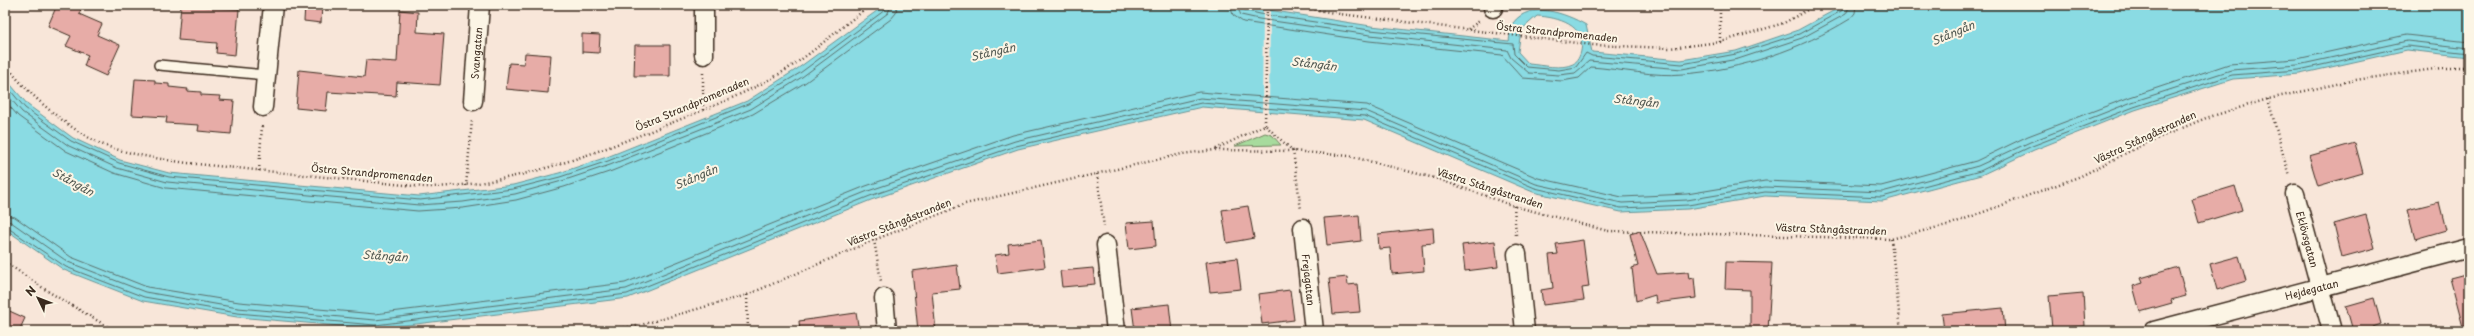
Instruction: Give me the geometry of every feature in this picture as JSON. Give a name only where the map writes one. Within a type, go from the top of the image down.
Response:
[{"type":"street","points":[[263,107],[273,5]]},
{"type":"street","name":"Svangatan","points":[[473,101],[480,5]]},
{"type":"street","points":[[704,5],[704,55]]},
{"type":"street","name":"Eklövsgatan","points":[[2294,194],[2332,331]]},
{"type":"street","name":"Frejagatan","points":[[1303,228],[1314,331]]},
{"type":"street","points":[[1106,245],[1116,331]]},
{"type":"street","name":"Hejdegatan","points":[[2154,331],[2469,248]]},
{"type":"street","points":[[1517,254],[1525,331]]},
{"type":"street","points":[[884,298],[887,331]]},
{"type":"lane","points":[[159,65],[266,75]]},
{"type":"path","name":"Östra Strandpromenaden","points":[[5,63],[36,99],[64,121],[107,146],[151,158],[259,171],[424,187],[466,186],[530,173],[600,151],[703,110],[775,76],[803,58],[872,5]]},
{"type":"path","points":[[1267,5],[1265,125],[1294,151],[1303,228]]},
{"type":"path","name":"Östra Strandpromenaden","points":[[1291,5],[1340,14],[1521,37],[1593,45],[1670,48],[1720,42],[1784,23],[1816,5]]},
{"type":"path","points":[[1720,5],[1720,42]]},
{"type":"path","points":[[703,110],[704,55]]},
{"type":"path","name":"Västra Stångåstranden","points":[[596,331],[637,326],[746,295],[874,240],[965,204],[1182,154],[1215,150],[1294,151],[1349,156],[1438,179],[1514,206],[1608,231],[1891,239],[1951,224],[2025,197],[2081,176],[2144,144],[2206,118],[2268,99],[2355,80],[2442,68],[2469,68]]},
{"type":"path","points":[[2268,99],[2287,167]]},
{"type":"path","points":[[259,171],[263,107]]},
{"type":"path","points":[[466,186],[472,122]]},
{"type":"path","name":"Västra Stångåstranden","points":[[1215,150],[1265,125]]},
{"type":"path","points":[[1098,174],[1106,245]]},
{"type":"path","points":[[1514,206],[1517,254]]},
{"type":"path","points":[[1891,239],[1901,331]]},
{"type":"path","points":[[874,240],[884,298]]},
{"type":"path","points":[[5,262],[49,292],[115,331]]},
{"type":"path","points":[[746,295],[748,331]]},
{"type":"green space","points":[[1265,133],[1272,135],[1281,145],[1235,146]]},
{"type":"water","name":"Stångån","points":[[885,5],[1236,5],[1371,26],[1509,41],[1513,23],[1520,16],[1538,10],[1568,16],[1586,25],[1592,52],[1681,60],[1736,51],[1798,30],[1844,5],[2469,5],[2469,57],[2407,50],[2300,74],[2233,79],[2135,110],[2034,150],[1981,175],[1883,201],[1765,196],[1688,209],[1621,212],[1533,192],[1364,120],[1202,107],[1018,149],[871,200],[628,298],[375,329],[237,317],[143,301],[64,270],[5,229],[5,78],[28,105],[73,138],[120,160],[169,173],[419,196],[513,185],[559,173],[607,157],[747,101],[797,69]],"holes":[[[1537,16],[1553,18],[1569,24],[1579,35],[1582,42],[1581,51],[1578,59],[1573,64],[1563,67],[1529,64],[1518,52],[1521,30]]]},
{"type":"pier","points":[[1263,10],[1270,10],[1269,114],[1262,114]]},
{"type":"building","points":[[57,5],[83,5],[79,14],[102,24],[97,35],[120,45],[106,76],[84,66],[88,55],[66,46],[71,36],[48,26]]},
{"type":"building","points":[[181,5],[239,9],[235,55],[216,53],[217,43],[178,40]]},
{"type":"building","points":[[305,5],[322,5],[321,23],[304,21]]},
{"type":"building","points":[[400,10],[418,12],[417,32],[444,34],[440,85],[397,82],[396,96],[328,92],[326,111],[296,108],[299,70],[364,77],[366,60],[397,62]]},
{"type":"building","points":[[582,34],[600,35],[599,53],[582,52]]},
{"type":"building","points":[[635,45],[670,45],[670,76],[634,76]]},
{"type":"building","points":[[525,53],[551,55],[548,93],[506,89],[509,63],[524,64]]},
{"type":"building","points":[[135,79],[155,80],[155,83],[169,84],[169,87],[201,92],[201,95],[220,96],[219,100],[234,101],[231,134],[198,131],[199,125],[166,123],[167,117],[132,115]]},
{"type":"building","points":[[2355,143],[2363,173],[2318,186],[2309,156]]},
{"type":"building","points":[[2235,186],[2242,210],[2199,223],[2192,199]]},
{"type":"building","points":[[2439,202],[2446,230],[2415,239],[2407,210]]},
{"type":"building","points":[[1248,206],[1254,238],[1227,243],[1222,210]]},
{"type":"building","points":[[1359,215],[1361,241],[1327,245],[1324,218]]},
{"type":"building","points":[[2366,215],[2375,248],[2342,257],[2334,224]]},
{"type":"building","points":[[1154,221],[1156,246],[1129,249],[1126,223]]},
{"type":"building","points":[[1433,228],[1434,243],[1422,244],[1424,271],[1392,274],[1390,248],[1379,249],[1378,234]]},
{"type":"building","points":[[1640,231],[1657,274],[1688,272],[1689,279],[1694,278],[1696,298],[1656,303],[1655,295],[1636,301],[1632,268],[1638,266],[1630,234]]},
{"type":"building","points":[[1041,240],[1045,267],[998,273],[995,255],[1009,253],[1008,244]]},
{"type":"building","points":[[1583,240],[1589,287],[1582,288],[1584,300],[1543,305],[1541,290],[1553,288],[1549,255],[1558,254],[1556,244]]},
{"type":"building","points":[[1495,241],[1498,267],[1465,271],[1462,245]]},
{"type":"building","points":[[2239,256],[2246,281],[2217,290],[2210,264]]},
{"type":"building","points":[[1237,258],[1241,289],[1210,292],[1206,262]]},
{"type":"building","points":[[1726,262],[1772,263],[1768,331],[1750,331],[1750,290],[1725,289]]},
{"type":"building","points":[[957,265],[960,289],[932,292],[936,331],[918,331],[912,271]]},
{"type":"building","points":[[2178,267],[2186,296],[2171,300],[2172,303],[2140,312],[2133,286],[2143,283],[2141,278]]},
{"type":"building","points":[[1093,268],[1095,284],[1062,287],[1060,271]]},
{"type":"building","points":[[2469,273],[2469,326],[2463,327],[2450,278]]},
{"type":"building","points":[[1347,277],[1348,285],[1357,284],[1360,312],[1333,314],[1329,279]]},
{"type":"building","points":[[1290,290],[1294,320],[1262,324],[1258,294]]},
{"type":"building","points":[[2083,293],[2085,326],[2052,329],[2049,296]]},
{"type":"building","points":[[2374,298],[2381,324],[2373,327],[2374,331],[2353,331],[2346,306]]},
{"type":"building","points":[[1169,304],[1172,331],[1135,331],[1132,308]]},
{"type":"building","points":[[2003,308],[2005,331],[1944,331],[1942,314]]},
{"type":"building","points":[[5,309],[25,318],[19,331],[5,331]]},
{"type":"building","points":[[856,313],[859,331],[800,331],[799,321]]}]
